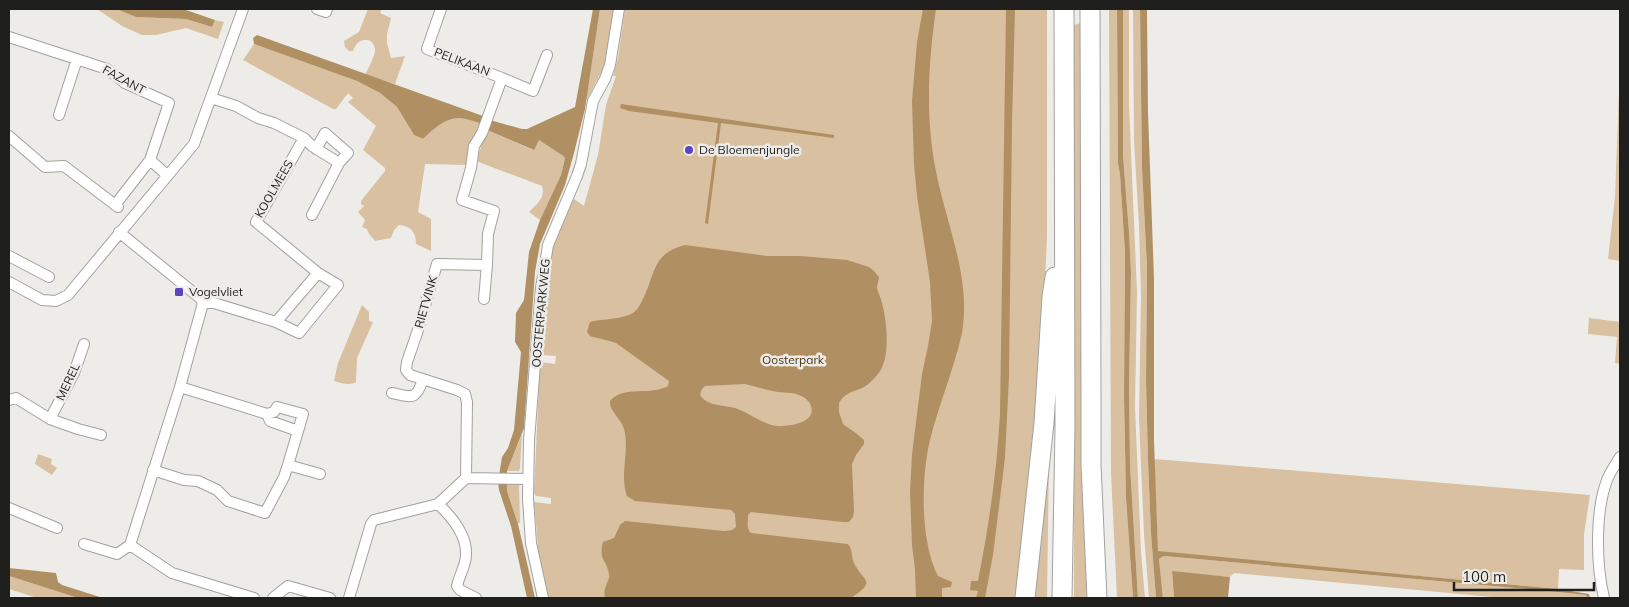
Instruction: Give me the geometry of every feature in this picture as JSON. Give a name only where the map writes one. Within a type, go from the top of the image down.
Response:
[{"type":"highway","points":[[1062,598],[1065,427],[1064,9]]},
{"type":"highway","points":[[1090,9],[1090,402],[1097,598]]},
{"type":"highway","points":[[1025,598],[1044,423],[1052,297],[1065,220]]},
{"type":"street","points":[[9,283],[42,300],[56,301],[68,295],[194,144],[243,9]]},
{"type":"street","points":[[316,9],[326,12],[327,9]]},
{"type":"street","name":"PELIKAAN","points":[[441,9],[427,49],[502,78],[482,133],[474,146],[471,168],[462,200],[494,211],[488,234],[487,265]]},
{"type":"street","name":"OOSTERPARKWEG","points":[[543,598],[531,543],[528,479],[544,264],[551,238],[571,193],[581,164],[593,101],[610,65],[619,9]]},
{"type":"street","name":"FAZANT","points":[[9,36],[107,68],[125,83],[169,103],[150,160],[117,206],[64,166],[45,167],[9,136]]},
{"type":"street","points":[[502,78],[533,91],[547,55]]},
{"type":"street","points":[[59,115],[77,59]]},
{"type":"street","points":[[211,98],[236,106],[304,138],[316,149],[339,163]]},
{"type":"street","points":[[312,215],[339,163],[348,153],[325,133],[316,149]]},
{"type":"street","name":"KOOLMEES","points":[[203,303],[214,303],[276,322],[299,333],[338,284],[318,273],[256,222],[304,138]]},
{"type":"street","points":[[150,160],[167,176]]},
{"type":"street","points":[[84,544],[116,554],[130,545],[180,387],[203,303],[200,298],[119,232]]},
{"type":"street","points":[[9,256],[49,277]]},
{"type":"street","name":"RIETVINK","points":[[466,478],[468,402],[465,394],[410,375],[406,370],[437,264],[487,265]]},
{"type":"street","points":[[484,299],[487,265]]},
{"type":"street","points":[[276,322],[318,273]]},
{"type":"street","name":"MEREL","points":[[50,419],[74,373],[84,344]]},
{"type":"street","points":[[392,393],[409,396],[415,395],[419,392],[423,379]]},
{"type":"street","points":[[153,470],[184,480],[198,480],[217,490],[228,502],[265,513],[284,477],[288,465],[303,414],[277,406],[274,412],[267,414],[180,387]]},
{"type":"street","points":[[9,400],[16,398],[50,419],[101,435]]},
{"type":"street","points":[[267,414],[270,421],[298,430]]},
{"type":"street","points":[[1604,598],[1598,529],[1601,502],[1608,479],[1620,457]]},
{"type":"street","points":[[288,465],[320,474]]},
{"type":"street","points":[[349,598],[371,524],[374,520],[438,504],[466,478],[528,479]]},
{"type":"street","points":[[438,504],[460,530],[463,538],[466,556],[457,586],[460,590],[476,598]]},
{"type":"street","points":[[9,508],[57,528]]},
{"type":"street","points":[[130,545],[172,573],[254,598]]},
{"type":"street","points":[[273,598],[288,586],[330,598]]},
{"type":"green space","points":[[97,9],[116,9],[136,17],[186,19],[212,27],[215,20],[224,22],[218,39],[186,28],[156,35],[142,35],[122,26]]},
{"type":"green space","points":[[368,9],[382,9],[380,13],[391,18],[387,43],[391,58],[405,56],[395,84],[365,75],[375,51],[371,41],[360,41],[353,51],[349,51],[345,47],[344,41],[359,32]]},
{"type":"green space","points":[[600,9],[614,9],[604,67],[586,101]]},
{"type":"green space","name":"Oosterpark","points":[[625,9],[1047,9],[1047,237],[1042,352],[1017,598],[548,598],[539,557],[534,502],[551,504],[551,498],[536,496],[534,493],[540,362],[555,364],[556,356],[541,355],[546,282],[553,245],[574,199],[584,206],[598,155],[606,105],[616,76],[613,76],[618,58]]},
{"type":"green space","points":[[1109,9],[1117,9],[1118,163],[1125,253],[1124,396],[1126,498],[1133,598],[1117,598],[1111,473]]},
{"type":"green space","points":[[1123,9],[1129,9],[1129,105],[1137,292],[1135,407],[1141,552],[1145,598],[1138,598],[1130,465],[1131,272],[1123,155]]},
{"type":"green space","points":[[1133,9],[1140,9],[1142,168],[1147,267],[1146,380],[1148,461],[1156,598],[1149,598],[1139,419],[1141,296],[1134,141]]},
{"type":"green space","points":[[1081,23],[1081,394],[1087,598],[1074,598],[1074,25]]},
{"type":"green space","points":[[254,44],[357,81],[380,93],[397,107],[414,135],[423,139],[443,123],[455,118],[471,120],[481,124],[469,152],[467,165],[425,164],[418,212],[431,219],[431,251],[416,244],[414,233],[410,228],[399,225],[394,230],[391,238],[375,241],[367,229],[362,227],[365,220],[358,212],[364,206],[361,204],[361,201],[385,171],[385,168],[363,150],[376,126],[348,102],[353,98],[348,93],[336,109],[333,109],[243,60]]},
{"type":"green space","points":[[1619,91],[1620,261],[1608,259],[1615,197]]},
{"type":"green space","points":[[487,130],[533,150],[539,140],[555,149],[565,158],[561,175],[540,220],[529,212],[542,197],[542,186],[476,161]]},
{"type":"green space","points":[[362,305],[369,312],[369,321],[373,322],[357,358],[356,382],[348,384],[334,381],[338,363]]},
{"type":"green space","points":[[1589,318],[1620,322],[1620,364],[1615,363],[1617,337],[1588,334]]},
{"type":"green space","points":[[1050,387],[1047,598],[1031,598]]},
{"type":"green space","points":[[522,434],[519,471],[507,471]]},
{"type":"green space","points":[[38,454],[52,459],[51,464],[57,468],[52,475],[35,464]]},
{"type":"green space","points":[[1154,459],[1590,495],[1584,534],[1584,570],[1559,569],[1558,589],[1161,552],[1158,551]]},
{"type":"green space","points":[[519,483],[520,522],[518,524],[507,491],[507,484]]},
{"type":"green space","points":[[1164,556],[1558,592],[1586,595],[1587,598],[1503,598],[1234,573],[1230,577],[1172,572],[1174,598],[1163,598],[1159,559]]},
{"type":"green space","points":[[9,576],[78,598],[37,598],[9,589]]},
{"type":"shaded area","points":[[116,9],[183,9],[215,20],[212,27],[186,19],[136,17]]},
{"type":"shaded area","points":[[593,9],[600,9],[585,109],[565,185],[540,244],[535,272],[524,428],[507,471],[507,491],[518,524],[535,598],[527,598],[511,526],[498,482],[502,457],[508,448],[514,430],[521,352],[515,342],[516,313],[524,300],[529,252],[540,220],[561,175],[565,158],[539,140],[534,150],[487,130],[490,120],[527,129],[575,107]]},
{"type":"shaded area","points":[[923,9],[936,9],[931,51],[929,113],[937,176],[961,273],[964,313],[962,333],[930,440],[925,472],[924,509],[928,546],[938,576],[952,582],[951,587],[942,588],[942,598],[916,598],[910,491],[912,454],[922,374],[932,321],[930,282],[914,165],[912,101],[917,42]]},
{"type":"shaded area","points":[[1006,9],[1015,9],[1009,376],[1005,458],[993,555],[985,598],[976,598],[978,591],[970,590],[971,581],[978,581],[995,477],[999,435]]},
{"type":"shaded area","points":[[1117,9],[1123,9],[1123,155],[1131,272],[1130,465],[1138,598],[1133,598],[1126,498],[1124,396],[1125,253],[1118,163]]},
{"type":"shaded area","points":[[1140,9],[1147,9],[1148,112],[1154,279],[1154,441],[1158,551],[1558,589],[1589,594],[1590,598],[1587,598],[1586,595],[1558,592],[1164,556],[1159,559],[1163,598],[1156,598],[1148,461],[1146,380],[1147,267],[1142,168]]},
{"type":"shaded area","points":[[257,35],[483,116],[481,124],[471,120],[455,118],[443,123],[423,139],[414,135],[397,107],[380,93],[357,81],[254,44],[253,38]]},
{"type":"shaded area","points":[[621,104],[834,135],[834,138],[721,123],[708,224],[705,223],[718,123],[629,111],[620,108]]},
{"type":"shaded area","points":[[685,245],[767,256],[801,256],[847,260],[869,267],[879,277],[877,288],[884,311],[887,340],[885,359],[878,374],[871,381],[864,387],[847,394],[839,403],[839,412],[843,424],[864,440],[864,444],[852,464],[853,517],[849,522],[843,522],[751,512],[748,515],[748,527],[751,533],[848,544],[854,563],[866,581],[864,588],[851,598],[605,598],[609,576],[602,557],[603,542],[614,538],[620,525],[625,521],[724,531],[732,530],[736,527],[735,514],[731,510],[635,501],[627,496],[624,480],[626,437],[622,425],[611,408],[610,401],[622,393],[661,389],[668,386],[669,381],[616,343],[590,336],[587,332],[590,322],[619,318],[634,312],[642,301],[656,266],[666,254]],"holes":[[[745,384],[778,392],[796,394],[807,400],[812,412],[806,420],[800,423],[777,426],[761,421],[735,408],[711,403],[700,395],[705,386]]]},
{"type":"shaded area","points":[[9,568],[56,573],[58,582],[62,585],[103,598],[78,598],[9,576]]},
{"type":"shaded area","points":[[1172,571],[1230,577],[1228,598],[1174,598]]},
{"type":"place","name":"De Bloemenjungle","points":[[689,150]]},
{"type":"place","name":"Vogelvliet","points":[[179,292]]}]
